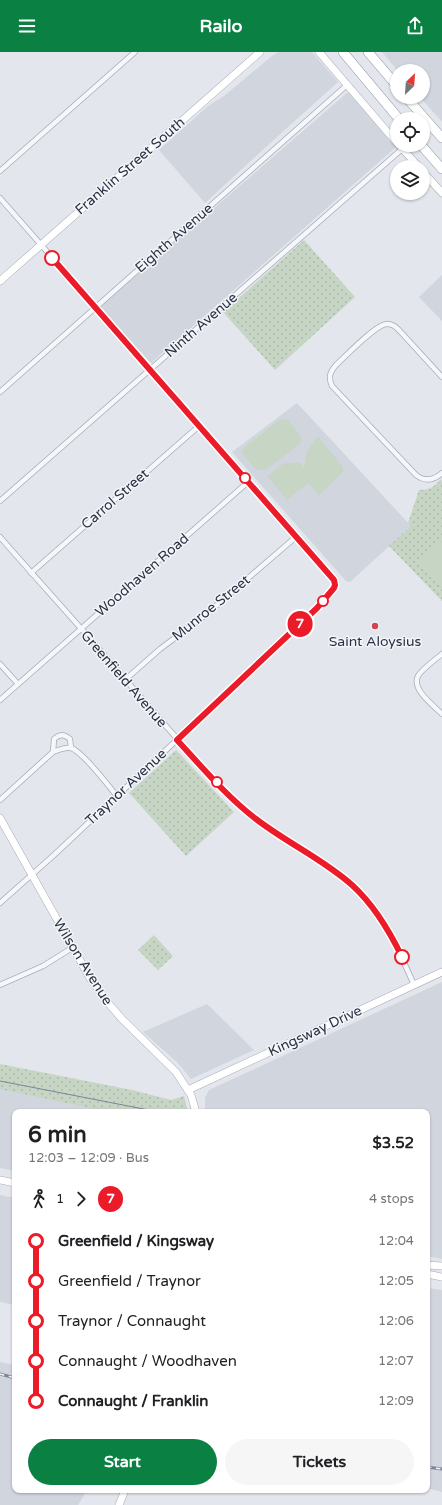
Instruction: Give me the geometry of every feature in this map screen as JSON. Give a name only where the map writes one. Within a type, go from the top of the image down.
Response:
[{"type":"highway","points":[[344,52],[393,112]]},
{"type":"highway","points":[[368,52],[390,78]]},
{"type":"highway","points":[[412,104],[442,138]]},
{"type":"highway","points":[[427,152],[442,169]]},
{"type":"street","points":[[0,171],[135,52]]},
{"type":"street","name":"Franklin Street South","points":[[0,281],[260,52]]},
{"type":"street","points":[[319,52],[390,135]]},
{"type":"street","name":"Eighth Avenue","points":[[0,392],[348,85]]},
{"type":"street","name":"Ninth Avenue","points":[[0,501],[151,370],[395,152]]},
{"type":"street","points":[[406,152],[413,160]]},
{"type":"street","points":[[430,180],[442,193]]},
{"type":"street","points":[[0,198],[297,536]]},
{"type":"street","points":[[442,377],[398,329],[393,325],[388,324],[378,327],[373,331],[336,365],[331,371],[330,377],[332,386],[416,475],[426,480],[431,480],[442,473]]},
{"type":"street","name":"Carrol Street","points":[[31,573],[199,426]]},
{"type":"street","name":"Woodhaven Road","points":[[0,700],[248,482]]},
{"type":"street","name":"Traynor Avenue","points":[[0,904],[309,616],[333,591],[335,585],[332,576],[297,536]]},
{"type":"street","name":"Munroe Street","points":[[126,679],[160,649],[203,617],[297,536]]},
{"type":"street","name":"Greenfield Avenue","points":[[0,537],[126,679],[177,740],[236,802],[256,819],[322,862],[352,886],[380,917],[399,951],[414,985]]},
{"type":"street","points":[[442,654],[419,674],[417,683],[422,694],[442,714]]},
{"type":"street","points":[[0,664],[18,684]]},
{"type":"street","points":[[53,752],[54,739],[60,735],[65,735],[70,739],[70,748]]},
{"type":"street","points":[[0,800],[53,752],[64,748],[76,750],[83,756],[116,795]]},
{"type":"street","name":"Wilson Avenue","points":[[0,818],[90,978],[109,1004],[132,1030],[168,1063],[181,1078],[188,1090],[195,1109]]},
{"type":"street","points":[[0,985],[43,966],[72,948]]},
{"type":"street","name":"Kingsway Drive","points":[[188,1090],[442,972]]},
{"type":"street","points":[[0,1180],[12,1182]]},
{"type":"street","points":[[430,1265],[442,1266]]},
{"type":"street","points":[[430,1274],[442,1276]]},
{"type":"street","points":[[118,1505],[124,1493]]},
{"type":"shaded area","points":[[279,52],[312,52],[338,82],[205,203],[159,150],[208,106],[224,96],[272,56]]},
{"type":"shaded area","points":[[382,52],[442,52],[442,122],[426,104],[430,104],[430,64],[392,64]]},
{"type":"shaded area","points":[[348,92],[390,140],[390,152],[151,363],[100,307]]},
{"type":"shaded area","points":[[442,275],[442,321],[419,297]]},
{"type":"shaded area","points":[[297,403],[411,526],[350,582],[346,581],[232,452]]},
{"type":"shaded area","points":[[442,982],[442,1259],[430,1257],[430,1109],[205,1109],[205,1098],[209,1090]]},
{"type":"shaded area","points":[[207,1004],[254,1050],[191,1079],[177,1062],[143,1032]]},
{"type":"shaded area","points":[[0,1077],[167,1109],[12,1109],[12,1170],[0,1168]]},
{"type":"shaded area","points":[[0,1195],[12,1197],[12,1304],[0,1302]]},
{"type":"shaded area","points":[[430,1288],[442,1290],[442,1492],[430,1489]]},
{"type":"shaded area","points":[[0,1362],[12,1364],[12,1493],[85,1493],[78,1505],[0,1505]]},
{"type":"green space","points":[[304,240],[355,297],[275,370],[223,312]]},
{"type":"green space","points":[[280,419],[288,420],[301,436],[300,444],[266,470],[256,470],[242,453],[244,448]]},
{"type":"green space","points":[[318,436],[343,467],[343,472],[319,495],[308,483],[287,500],[267,476],[284,463],[300,463],[304,468],[307,451]]},
{"type":"green space","points":[[441,479],[442,601],[389,546],[411,526],[408,523],[419,490],[432,488]]},
{"type":"green space","points":[[442,541],[442,587],[417,560]]},
{"type":"green space","points":[[176,750],[234,812],[186,856],[129,793]]},
{"type":"green space","points":[[154,935],[173,956],[158,970],[138,950]]},
{"type":"green space","points":[[0,1064],[132,1090],[171,1100],[184,1096],[187,1109],[96,1109],[0,1089]]},
{"type":"tram line","points":[[0,1081],[144,1109]]},
{"type":"railway","points":[[0,1374],[12,1377]]},
{"type":"railway","points":[[430,1467],[442,1469]]},
{"type":"bus line","name":"7","points":[[52,258],[332,576],[335,585],[333,591],[317,608],[177,740],[236,802],[256,819],[342,876],[366,900],[380,917],[402,957]]},
{"type":"place","name":"Saint Aloysius","points":[[375,626]]}]
